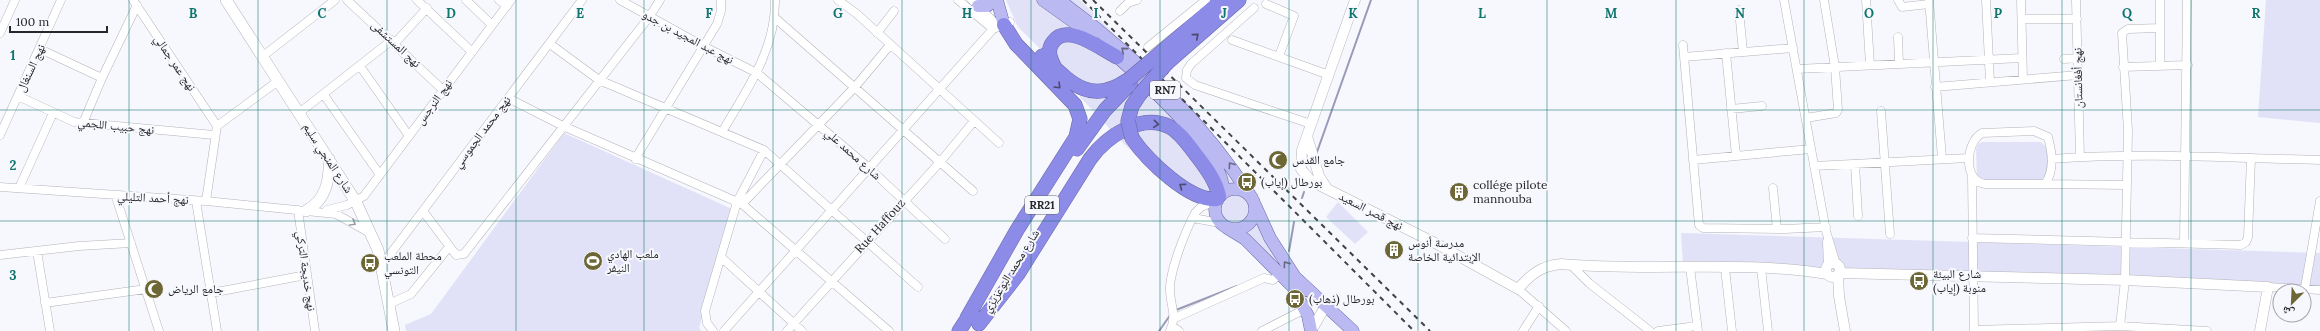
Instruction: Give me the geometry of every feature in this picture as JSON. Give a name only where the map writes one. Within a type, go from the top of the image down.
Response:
[{"type":"highway","points":[[974,324],[1018,274],[1090,159],[1102,144],[1119,132],[1148,123],[1170,127],[1186,142],[1203,164],[1212,178],[1219,198],[1203,199],[1193,194],[1156,165],[1132,138],[1128,120],[1132,106],[1134,86],[1158,55],[1222,0]]},
{"type":"highway","points":[[1158,55],[1240,0]]},
{"type":"highway","points":[[1002,26],[1055,69],[1088,92],[1098,93],[1134,86]]},
{"type":"highway","points":[[974,324],[1017,230],[1076,137],[1080,119],[1075,104],[1016,44],[1002,26]]},
{"type":"highway","points":[[1055,69],[1049,56],[1050,48],[1058,36],[1065,34],[1072,34],[1082,38],[1117,57]]},
{"type":"highway","name":"شارع محمد البوعزيزي","points":[[959,331],[974,324],[1103,125],[1134,86]]},
{"type":"main road","name":"شارع المنجي سليم","points":[[226,0],[264,56],[278,81],[356,202],[371,233],[382,265],[394,331]]},
{"type":"main road","points":[[975,3],[986,6],[994,0]]},
{"type":"main road","points":[[998,0],[1002,26]]},
{"type":"main road","points":[[1002,26],[1004,0]]},
{"type":"main road","name":"RN7","points":[[1043,0],[1092,35],[1117,57],[1147,84],[1197,138],[1218,169],[1223,181],[1215,212],[1224,225],[1245,239],[1294,288],[1353,331]]},
{"type":"main road","name":"RN7","points":[[1059,0],[1123,49],[1187,113],[1218,148],[1254,202],[1282,259],[1340,331]]},
{"type":"main road","points":[[302,210],[314,206],[322,196],[329,175],[329,159]]},
{"type":"main road","points":[[1219,198],[1239,189],[1254,202],[1252,219],[1247,225],[1238,229],[1224,225]]},
{"type":"main road","points":[[1294,288],[1305,309],[1313,330]]},
{"type":"street","points":[[0,33],[15,0]]},
{"type":"street","name":"نهج السنغال","points":[[0,135],[61,0]]},
{"type":"street","points":[[264,56],[335,0]]},
{"type":"street","name":"نهج المستشفى","points":[[348,0],[443,90]]},
{"type":"street","points":[[418,0],[471,51]]},
{"type":"street","points":[[466,0],[492,25]]},
{"type":"street","points":[[499,0],[509,3]]},
{"type":"street","name":"نهج محمد الجموسي","points":[[382,265],[582,0]]},
{"type":"street","name":"نهج عبد المجيد بن جدو","points":[[620,0],[703,46],[757,73]]},
{"type":"street","points":[[424,211],[449,247],[458,256],[464,254],[562,126],[649,17],[660,0]]},
{"type":"street","points":[[635,159],[717,24],[721,11],[721,0]]},
{"type":"street","points":[[722,132],[757,73],[768,48],[774,17],[775,0]]},
{"type":"street","points":[[838,0],[890,44],[938,90],[999,143]]},
{"type":"street","points":[[958,0],[1002,26]]},
{"type":"street","points":[[1120,11],[1128,3],[1137,0]]},
{"type":"street","points":[[1158,55],[1206,0]]},
{"type":"street","points":[[1329,190],[1319,176],[1307,136],[1355,0]]},
{"type":"street","points":[[1784,0],[1845,331]]},
{"type":"street","points":[[1806,118],[1838,112],[1835,67],[1824,0]]},
{"type":"street","points":[[1866,0],[1870,65]]},
{"type":"street","points":[[1898,0],[1902,7],[1929,2],[1942,158]]},
{"type":"street","points":[[1986,0],[1990,82]]},
{"type":"street","points":[[2021,0],[2023,79]]},
{"type":"street","name":"نهج أفغانستان","points":[[2076,0],[2080,157]]},
{"type":"street","points":[[2160,0],[2160,66]]},
{"type":"street","points":[[2184,242],[2188,65],[2187,0]]},
{"type":"street","points":[[83,123],[135,2]]},
{"type":"street","name":"نهج عمر جمالي","points":[[135,2],[216,130]]},
{"type":"street","name":"نهج النرجس","points":[[356,202],[364,196],[471,51],[509,3]]},
{"type":"street","points":[[975,3],[1002,26]]},
{"type":"street","points":[[1266,4],[1294,16],[1278,56]]},
{"type":"street","points":[[299,113],[394,42],[427,8]]},
{"type":"street","points":[[1254,8],[1191,64],[1186,70],[1186,78],[1195,86],[1312,124]]},
{"type":"street","points":[[1739,10],[1743,52]]},
{"type":"street","points":[[877,33],[894,11]]},
{"type":"street","points":[[774,17],[973,190]]},
{"type":"street","points":[[2022,19],[2077,19]]},
{"type":"street","points":[[724,331],[938,90],[1002,26]]},
{"type":"street","points":[[2120,326],[2126,242],[2128,131],[2122,37],[2124,30],[2160,28]]},
{"type":"street","points":[[1898,36],[1899,64]]},
{"type":"street","points":[[1232,40],[1329,75]]},
{"type":"street","points":[[550,44],[599,80],[764,150],[918,287]]},
{"type":"street","points":[[739,203],[781,166],[855,87],[890,44]]},
{"type":"street","points":[[1683,45],[1699,225],[1708,229],[1826,229]]},
{"type":"street","points":[[1684,57],[1793,48]]},
{"type":"street","points":[[40,49],[102,78]]},
{"type":"street","points":[[1726,53],[1736,156]]},
{"type":"street","points":[[1797,69],[1990,61],[2022,58]]},
{"type":"street","points":[[2064,59],[2078,58]]},
{"type":"street","points":[[2123,67],[2188,65]]},
{"type":"street","points":[[360,66],[409,136]]},
{"type":"street","name":"شارع محمد علي","points":[[757,73],[819,124],[946,239]]},
{"type":"street","points":[[1935,87],[2078,75]]},
{"type":"street","points":[[206,201],[216,130],[278,81]]},
{"type":"street","points":[[324,95],[380,175]]},
{"type":"street","name":"نهج حبيب اللجمي","points":[[18,96],[68,120],[83,123],[216,130]]},
{"type":"street","points":[[508,98],[562,126],[739,203],[889,331]]},
{"type":"street","points":[[1731,109],[1762,106]]},
{"type":"street","points":[[1881,111],[1890,234]]},
{"type":"street","points":[[19,188],[52,113]]},
{"type":"street","name":"Rue Haffouz","points":[[787,331],[866,241],[941,161],[974,120]]},
{"type":"street","points":[[2046,184],[2050,175],[2052,159],[2048,138],[2034,131],[1982,134],[1972,142],[1969,158],[1972,176],[1972,276],[1974,331],[2120,326],[2207,331]]},
{"type":"street","name":"نهج قصر السعيد","points":[[1307,136],[1300,159],[1301,169],[1311,181],[1437,244],[1518,289]]},
{"type":"street","points":[[1693,160],[1811,149]]},
{"type":"street","points":[[713,331],[707,323],[706,311],[721,257],[739,203],[764,150]]},
{"type":"street","points":[[2052,159],[2080,157],[2186,156],[2320,160]]},
{"type":"street","points":[[1814,166],[1884,163],[1942,158],[1969,158]]},
{"type":"street","points":[[1972,238],[2184,242],[2241,245],[2246,242],[2251,158]]},
{"type":"street","points":[[1855,164],[1858,216]]},
{"type":"street","points":[[1972,176],[1976,181],[1985,184],[2126,184]]},
{"type":"street","name":"نهج أحمد التليلي","points":[[0,187],[116,197],[206,201],[336,214],[371,233]]},
{"type":"street","points":[[1773,188],[1777,229]]},
{"type":"street","points":[[116,197],[159,331]]},
{"type":"street","points":[[1179,331],[1173,323],[1171,301],[1172,277],[1193,218],[1201,207],[1219,198]]},
{"type":"street","points":[[196,201],[217,331]]},
{"type":"street","points":[[2306,283],[2320,201]]},
{"type":"street","name":"نهج أحمد التليلي","points":[[302,210],[331,209],[356,202]]},
{"type":"street","name":"نهج خديجة التركي","points":[[302,210],[306,276],[315,331]]},
{"type":"street","points":[[1193,218],[1224,225]]},
{"type":"street","points":[[0,255],[37,252],[79,246],[132,243]]},
{"type":"street","points":[[389,304],[411,294],[449,247]]},
{"type":"street","points":[[37,252],[50,331]]},
{"type":"street","points":[[721,257],[802,331]]},
{"type":"street","points":[[1571,265],[1589,283],[1650,331]]},
{"type":"street","points":[[1564,330],[1539,306],[1518,289],[1531,275],[1546,266],[1571,265],[1833,270],[1972,276],[2124,280],[2272,287]]},
{"type":"street","points":[[1658,331],[1698,329],[1690,267]]},
{"type":"street","points":[[1725,268],[1732,331]]},
{"type":"street","points":[[1761,268],[1768,331]]},
{"type":"street","points":[[1173,323],[1264,278],[1274,280],[1280,274]]},
{"type":"street","points":[[211,293],[306,276]]},
{"type":"street","points":[[2260,331],[2268,287]]},
{"type":"street","points":[[45,303],[146,289]]},
{"type":"street","points":[[1523,331],[1539,306]]},
{"type":"street","points":[[1262,331],[1305,309]]},
{"type":"street","points":[[1313,330],[1323,310]]},
{"type":"shaded area","points":[[1006,0],[1080,0],[1163,83],[1250,203],[1276,259],[1272,261],[1226,223],[1206,202],[1154,172],[1125,145],[1080,97],[1076,84],[1018,27]]},
{"type":"shaded area","points":[[2266,0],[2320,0],[2320,123],[2258,117]]},
{"type":"shaded area","name":"ملعب الهادي النيفر","points":[[564,133],[732,209],[699,328],[702,331],[406,331],[405,325],[431,314]]},
{"type":"shaded area","points":[[1982,142],[2040,142],[2044,144],[2048,153],[2049,165],[2045,180],[1985,183],[1977,177],[1976,149],[1978,144]]},
{"type":"shaded area","points":[[1338,202],[1368,232],[1355,244],[1326,217]]},
{"type":"shaded area","points":[[1681,233],[2320,253],[2320,287],[2312,287],[2312,283],[2272,283],[2272,285],[1683,265]]},
{"type":"waterway","points":[[1317,152],[1371,0]]},
{"type":"waterway","points":[[1302,198],[1304,192]]},
{"type":"waterway","points":[[1289,251],[1294,222]]},
{"type":"waterway","points":[[1176,310],[1237,286]]},
{"type":"waterway","points":[[1159,331],[1171,314]]},
{"type":"railway","points":[[1083,0],[1414,331]]},
{"type":"railway","points":[[1093,0],[1430,331]]},
{"type":"place","name":"جامع القدس","points":[[1278,160]]},
{"type":"place","name":"بورطال (إياب)","points":[[1247,182]]},
{"type":"place","name":"collége pilote mannouba","points":[[1459,192]]},
{"type":"place","name":"مدرسة أنوس الإبتدائية الخاصة","points":[[1394,250]]},
{"type":"place","name":"ملعب الهادي النيفر","points":[[593,261]]},
{"type":"place","name":"محطة الملعب التونسي","points":[[370,263]]},
{"type":"place","name":"شارع البيئة منوبة (إياب)","points":[[1919,281]]},
{"type":"place","name":"جامع الرياض","points":[[154,289]]},
{"type":"place","name":"بورطال (ذهاب)","points":[[1295,299]]}]
